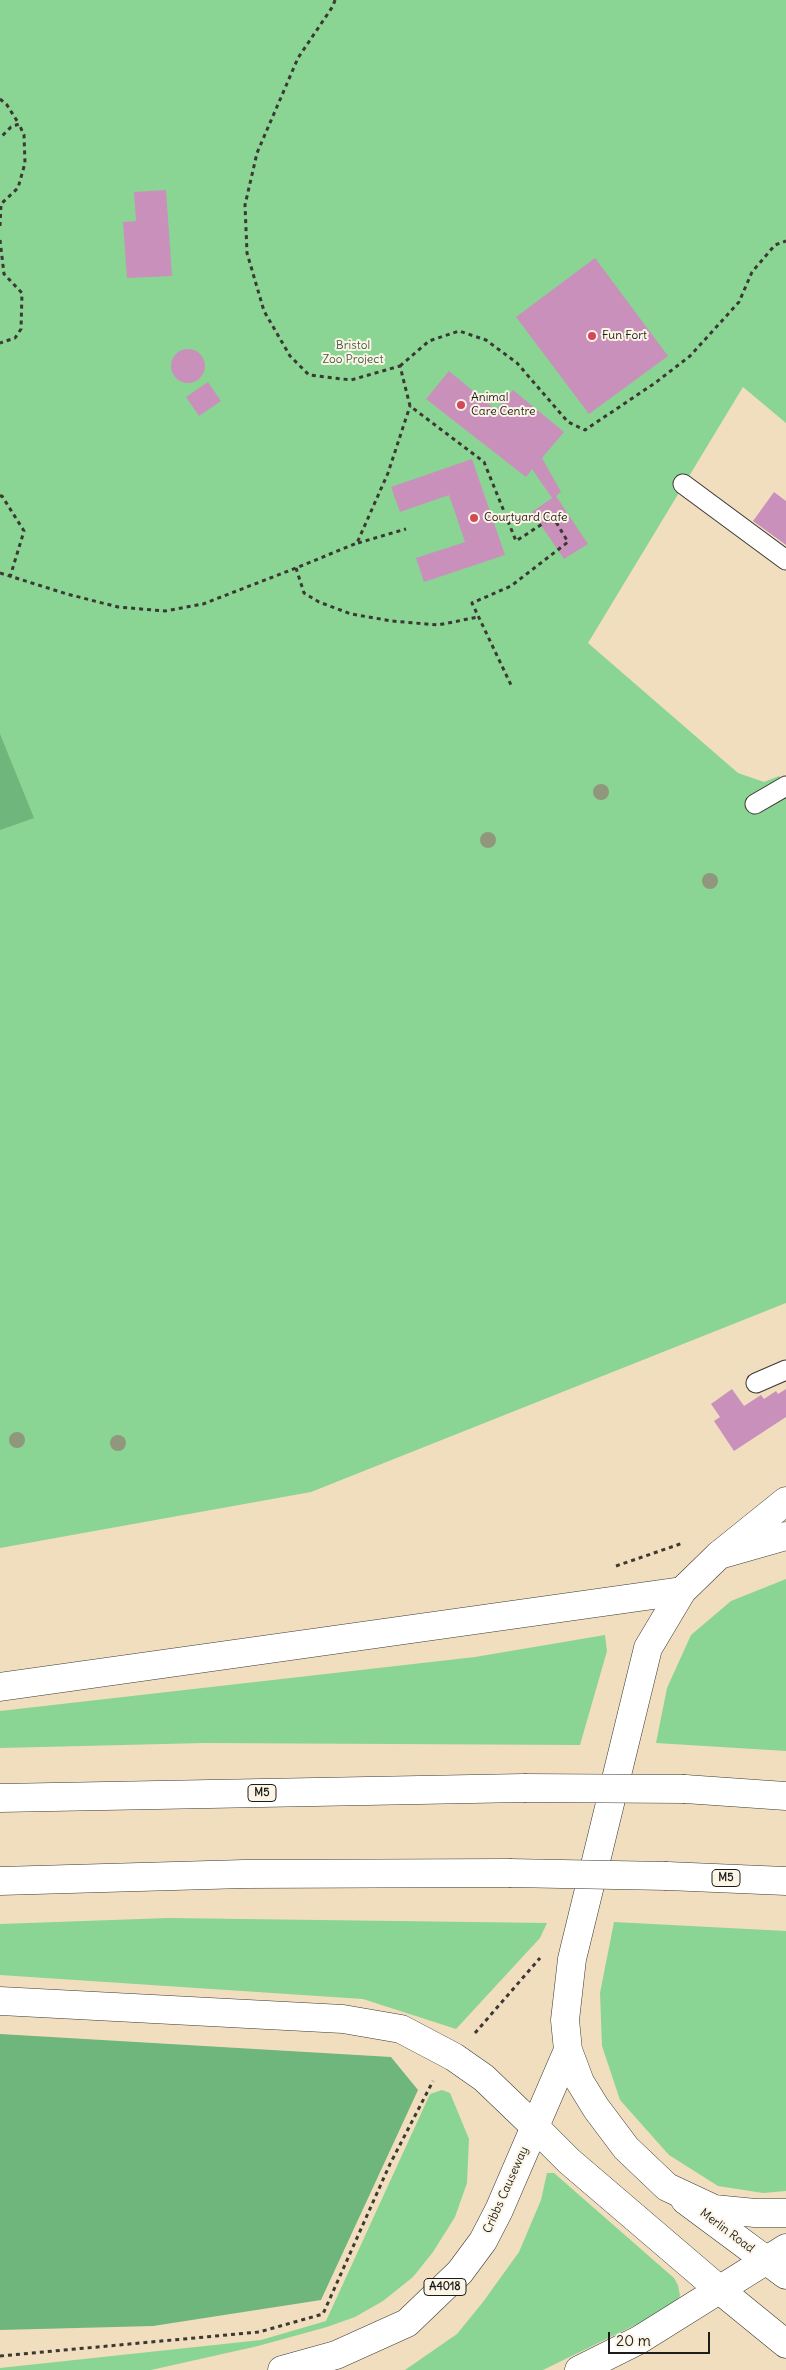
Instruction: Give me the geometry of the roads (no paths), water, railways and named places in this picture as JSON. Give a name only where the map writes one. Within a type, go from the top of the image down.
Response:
[{"type":"main road","points":[[786,1501],[719,1555],[682,1591],[648,1648],[572,1959],[565,2020],[568,2050],[580,2082],[596,2108],[626,2148],[667,2187],[714,2209],[755,2213],[786,2213]]},
{"type":"main road","points":[[719,1555],[786,1536]]},
{"type":"main road","points":[[0,1687],[682,1591]]},
{"type":"main road","name":"M5","points":[[0,1798],[524,1788],[685,1789],[786,1796]]},
{"type":"main road","name":"M5","points":[[0,1881],[244,1874],[509,1873],[667,1876],[786,1881]]},
{"type":"main road","points":[[0,2000],[343,2019],[401,2029],[454,2057],[484,2078],[569,2161],[786,2344]]},
{"type":"main road","name":"Cribbs Causeway","points":[[282,2370],[336,2356],[407,2323],[460,2272],[483,2241],[499,2210],[568,2050]]},
{"type":"main road","name":"Merlin Road","points":[[667,2187],[780,2262]]},
{"type":"main road","points":[[589,2370],[721,2290],[780,2262]]},
{"type":"lane","points":[[683,484],[786,560]]},
{"type":"lane","points":[[755,804],[786,786]]},
{"type":"lane","points":[[756,1383],[786,1370]]},
{"type":"place","name":"Fun Fort","points":[[592,336]]},
{"type":"place","name":"Animal Care Centre","points":[[461,405]]},
{"type":"place","name":"Courtyard Cafe","points":[[474,518]]},
{"type":"park label","name":"Bristol Zoo Project","points":[[353,353]]}]
